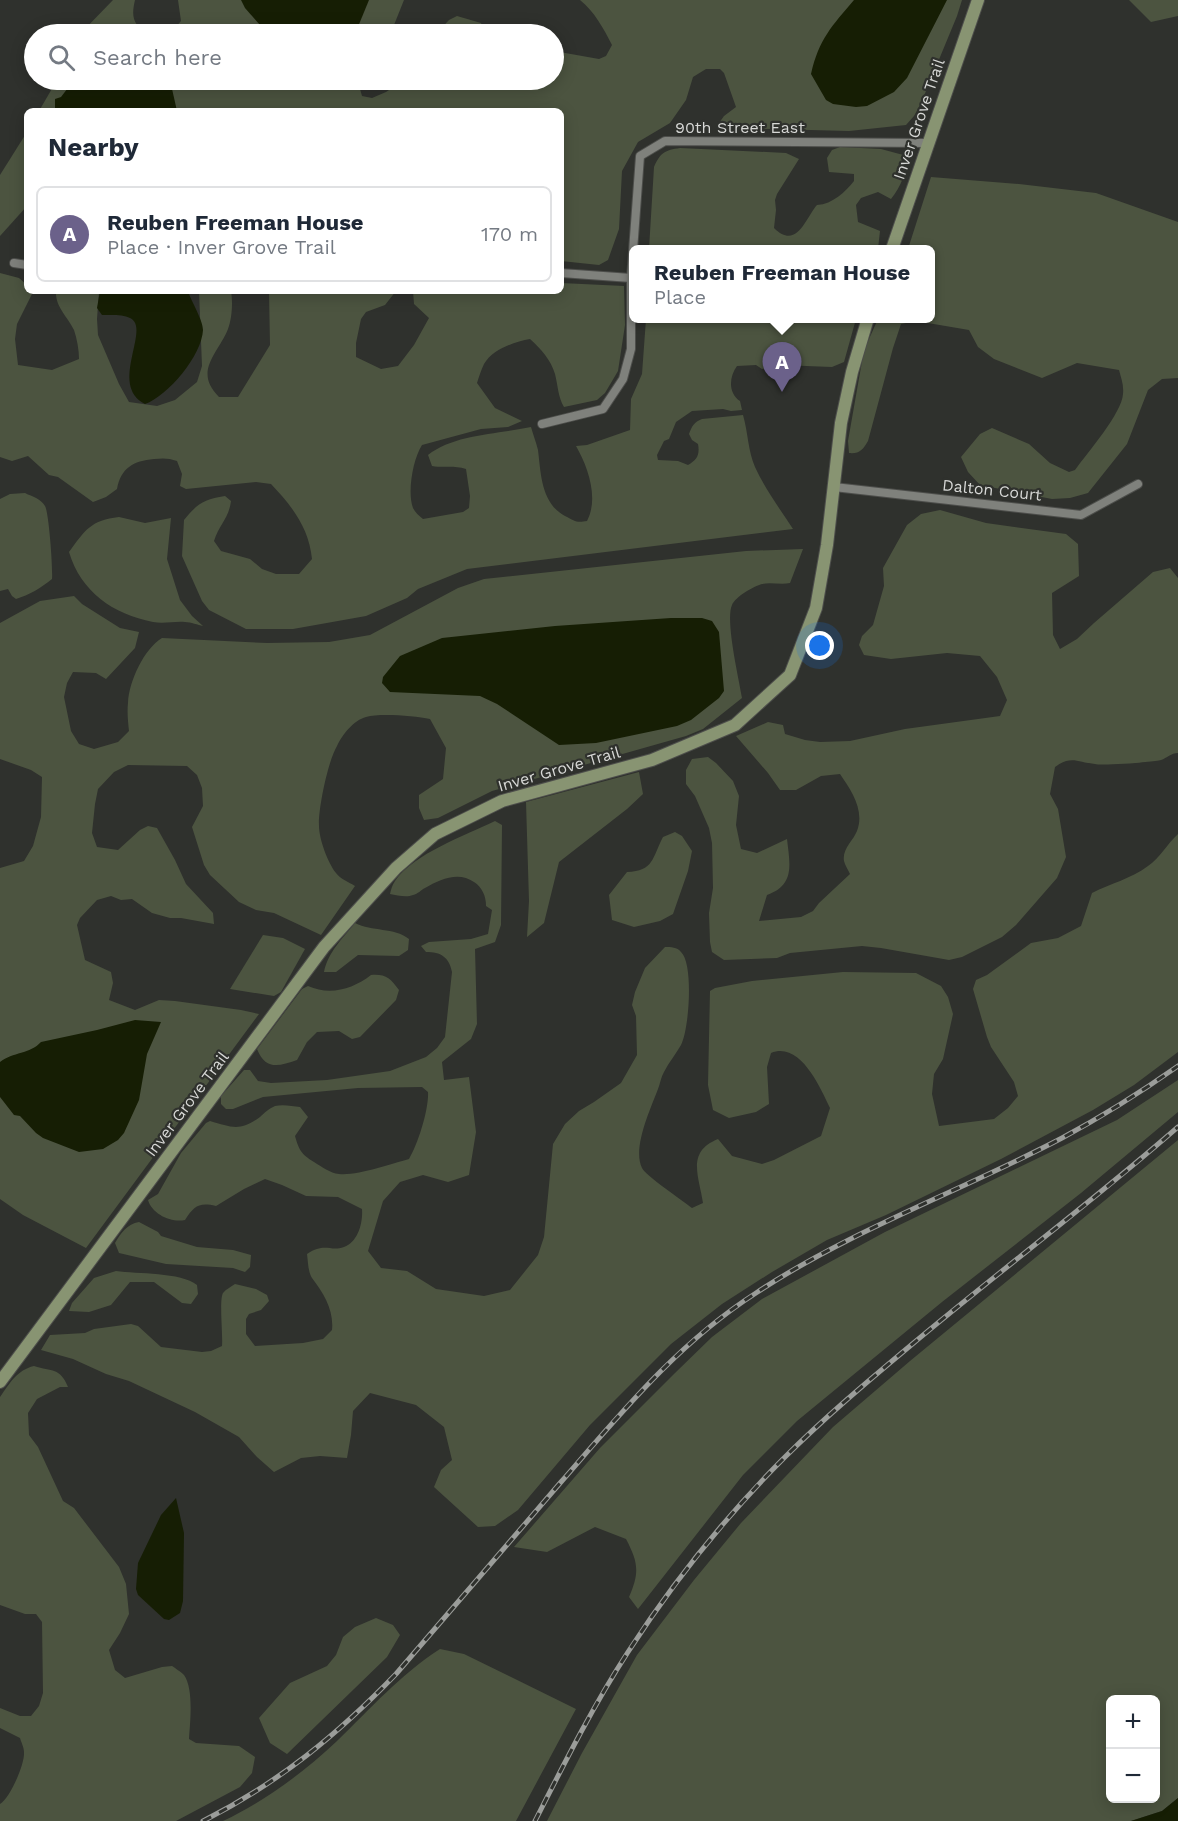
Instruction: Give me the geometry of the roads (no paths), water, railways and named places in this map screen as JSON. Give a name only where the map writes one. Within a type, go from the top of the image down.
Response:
[{"type":"street","name":"Inver Grove Trail","points":[[893,245],[978,0]]},
{"type":"street","name":"90th Street East","points":[[633,245],[640,156],[665,141],[928,143]]},
{"type":"street","points":[[14,263],[24,265]]},
{"type":"street","points":[[564,273],[629,278]]},
{"type":"street","points":[[542,424],[603,409],[623,379],[631,349],[631,323]]},
{"type":"street","name":"Inver Grove Trail","points":[[0,1382],[324,948],[396,868],[435,834],[502,801],[652,760],[735,725],[790,675],[816,608],[827,544],[841,423],[852,372],[867,323]]},
{"type":"street","name":"Dalton Court","points":[[834,487],[1082,515],[1138,484]]},
{"type":"railway","points":[[203,1821],[257,1790],[306,1756],[374,1696],[396,1674],[628,1405],[676,1357],[728,1313],[792,1270],[868,1230],[1077,1130],[1122,1104],[1178,1066]]},
{"type":"railway","points":[[535,1821],[591,1714],[645,1626],[701,1551],[763,1480],[846,1400],[1178,1127]]},
{"type":"place","name":"Reuben Freeman House","points":[[782,392]]}]
